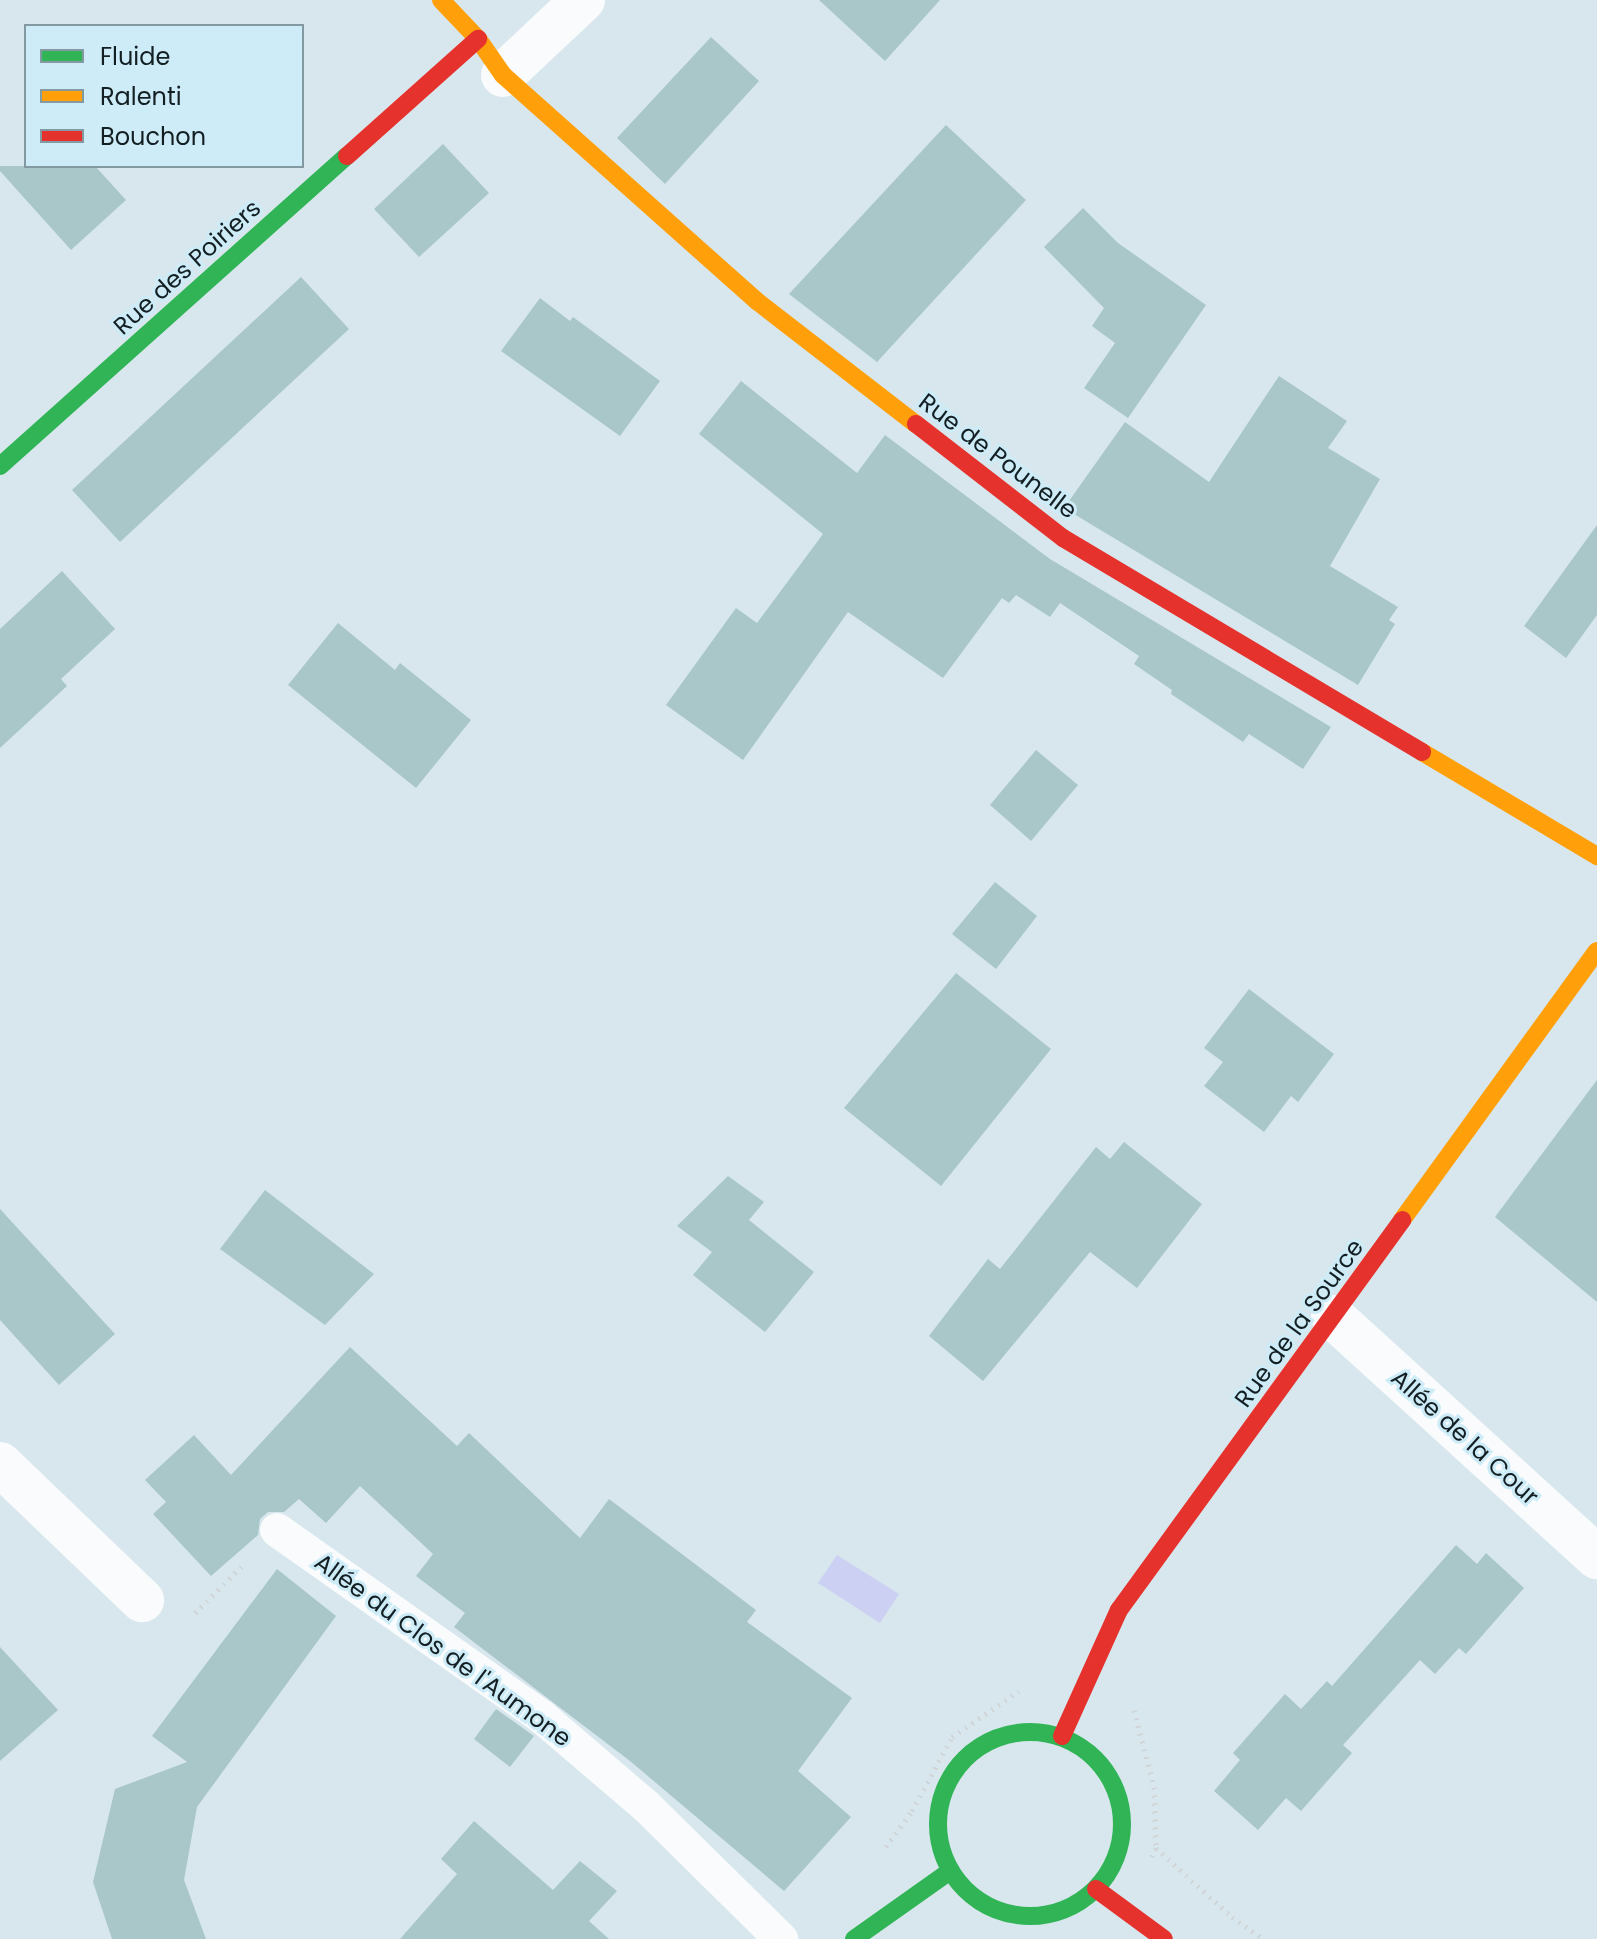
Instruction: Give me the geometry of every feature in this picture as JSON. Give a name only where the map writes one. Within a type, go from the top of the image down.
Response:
[{"type":"street","name":"Rue de Pounelle","points":[[441,0],[478,39],[503,75],[758,302],[1063,538],[1597,856]]},
{"type":"street","points":[[503,75],[583,0]]},
{"type":"street","name":"Rue des Poiriers","points":[[0,466],[478,39]]},
{"type":"street","name":"Rue de la Source","points":[[1062,1736],[1119,1610],[1597,951]]},
{"type":"street","name":"Allée de la Cour","points":[[1333,1317],[1597,1557]]},
{"type":"street","points":[[0,1464],[142,1600]]},
{"type":"street","points":[[1034,1730],[1062,1736],[1083,1747],[1106,1770],[1120,1800],[1123,1831],[1114,1863],[1096,1889],[1074,1906],[1047,1915],[1019,1916],[992,1908],[968,1893],[950,1871],[940,1845],[938,1817],[945,1788],[959,1764],[980,1745],[1006,1733],[1034,1730]]},
{"type":"street","points":[[854,1939],[950,1871]]},
{"type":"street","points":[[1096,1889],[1164,1939]]},
{"type":"lane","name":"Allée du Clos de l'Aumone","points":[[277,1530],[542,1717],[646,1806],[781,1939]]},
{"type":"path","points":[[142,1600],[184,1624],[277,1530]]},
{"type":"path","points":[[1126,1912],[1156,1848],[1154,1787],[1132,1700]]},
{"type":"path","points":[[1156,1848],[1232,1917],[1264,1939]]},
{"type":"water","points":[[837,1555],[899,1594],[880,1623],[818,1583]]},
{"type":"building","points":[[819,0],[940,0],[885,61]]},
{"type":"building","points":[[711,37],[759,81],[665,184],[617,138]]},
{"type":"building","points":[[946,125],[1026,200],[877,362],[789,294]]},
{"type":"building","points":[[443,144],[489,193],[419,257],[374,209]]},
{"type":"building","points":[[0,166],[97,168],[126,200],[71,250],[0,171]]},
{"type":"building","points":[[1083,208],[1118,243],[1206,305],[1128,418],[1084,388],[1115,343],[1092,326],[1104,308],[1044,247]]},
{"type":"building","points":[[301,277],[349,329],[120,542],[72,490]]},
{"type":"building","points":[[540,298],[570,321],[573,317],[660,381],[620,436],[501,351]]},
{"type":"building","points":[[1279,376],[1347,421],[1328,448],[1380,479],[1330,566],[1398,607],[1389,620],[1395,624],[1358,685],[1064,508],[1125,422],[1209,482]]},
{"type":"building","points":[[741,381],[857,473],[885,435],[1050,559],[1331,727],[1303,769],[1249,734],[1243,742],[1171,694],[1172,690],[1134,664],[1139,656],[1060,603],[1050,617],[1016,595],[1009,603],[1002,598],[943,678],[848,612],[743,760],[666,705],[736,608],[757,623],[823,534],[699,434]]},
{"type":"building","points":[[1597,525],[1597,615],[1566,658],[1524,626]]},
{"type":"building","points":[[62,571],[115,629],[61,679],[67,686],[0,748],[0,629]]},
{"type":"building","points":[[338,623],[395,670],[400,663],[471,720],[416,788],[288,685]]},
{"type":"building","points":[[1036,750],[1078,785],[1031,841],[990,805]]},
{"type":"building","points":[[995,882],[1037,916],[996,969],[952,934]]},
{"type":"building","points":[[956,973],[1051,1049],[941,1186],[844,1108]]},
{"type":"building","points":[[1249,989],[1334,1054],[1298,1102],[1291,1096],[1264,1132],[1204,1086],[1223,1062],[1204,1048]]},
{"type":"building","points":[[1597,1080],[1597,1302],[1495,1217]]},
{"type":"building","points":[[1124,1142],[1202,1204],[1137,1288],[1090,1252],[983,1381],[929,1336],[988,1259],[1000,1269],[1096,1147],[1110,1159]]},
{"type":"building","points":[[728,1176],[764,1202],[749,1220],[814,1272],[765,1332],[693,1275],[712,1252],[677,1226]]},
{"type":"building","points":[[265,1190],[374,1274],[325,1325],[220,1249]]},
{"type":"building","points":[[0,1209],[115,1334],[59,1385],[0,1320]]},
{"type":"building","points":[[350,1347],[457,1446],[469,1433],[580,1538],[609,1499],[756,1610],[747,1622],[852,1698],[798,1771],[851,1817],[784,1891],[630,1761],[454,1627],[465,1613],[416,1576],[433,1554],[360,1486],[326,1523],[299,1499],[284,1512],[268,1512],[260,1519],[258,1535],[211,1576],[153,1514],[166,1502],[145,1480],[194,1435],[231,1475]]},
{"type":"building","points":[[1456,1545],[1477,1564],[1486,1553],[1524,1588],[1466,1654],[1459,1648],[1435,1674],[1420,1660],[1343,1745],[1352,1753],[1301,1811],[1286,1798],[1258,1830],[1214,1791],[1240,1760],[1233,1753],[1285,1694],[1301,1709],[1327,1681],[1332,1686]]},
{"type":"building","points":[[277,1569],[336,1616],[197,1807],[184,1880],[206,1939],[112,1939],[93,1882],[115,1789],[187,1762],[152,1736]]},
{"type":"building","points":[[0,1647],[58,1710],[0,1761]]},
{"type":"building","points":[[496,1709],[534,1736],[510,1767],[474,1739]]},
{"type":"building","points":[[474,1821],[553,1890],[580,1861],[617,1891],[589,1921],[609,1939],[400,1939],[457,1874],[441,1859]]},
{"type":"traffic: fast","points":[[0,466],[347,156]]},
{"type":"traffic: fast","points":[[1030,1732],[1065,1739],[1095,1759],[1115,1789],[1122,1824],[1115,1859],[1095,1889],[1065,1909],[1030,1916],[995,1909],[965,1889],[945,1859],[938,1824],[945,1789],[965,1759],[995,1739],[1030,1732]]},
{"type":"traffic: fast","points":[[854,1939],[950,1871]]},
{"type":"traffic: slow","points":[[441,0],[478,39],[503,75],[758,302],[916,424]]},
{"type":"traffic: slow","points":[[1422,752],[1597,856]]},
{"type":"traffic: slow","points":[[1402,1220],[1597,951]]},
{"type":"traffic: jam","points":[[347,156],[478,39]]},
{"type":"traffic: jam","points":[[916,424],[1063,538],[1422,752]]},
{"type":"traffic: jam","points":[[1062,1736],[1119,1610],[1402,1220]]},
{"type":"traffic: jam","points":[[1096,1889],[1164,1939]]}]
